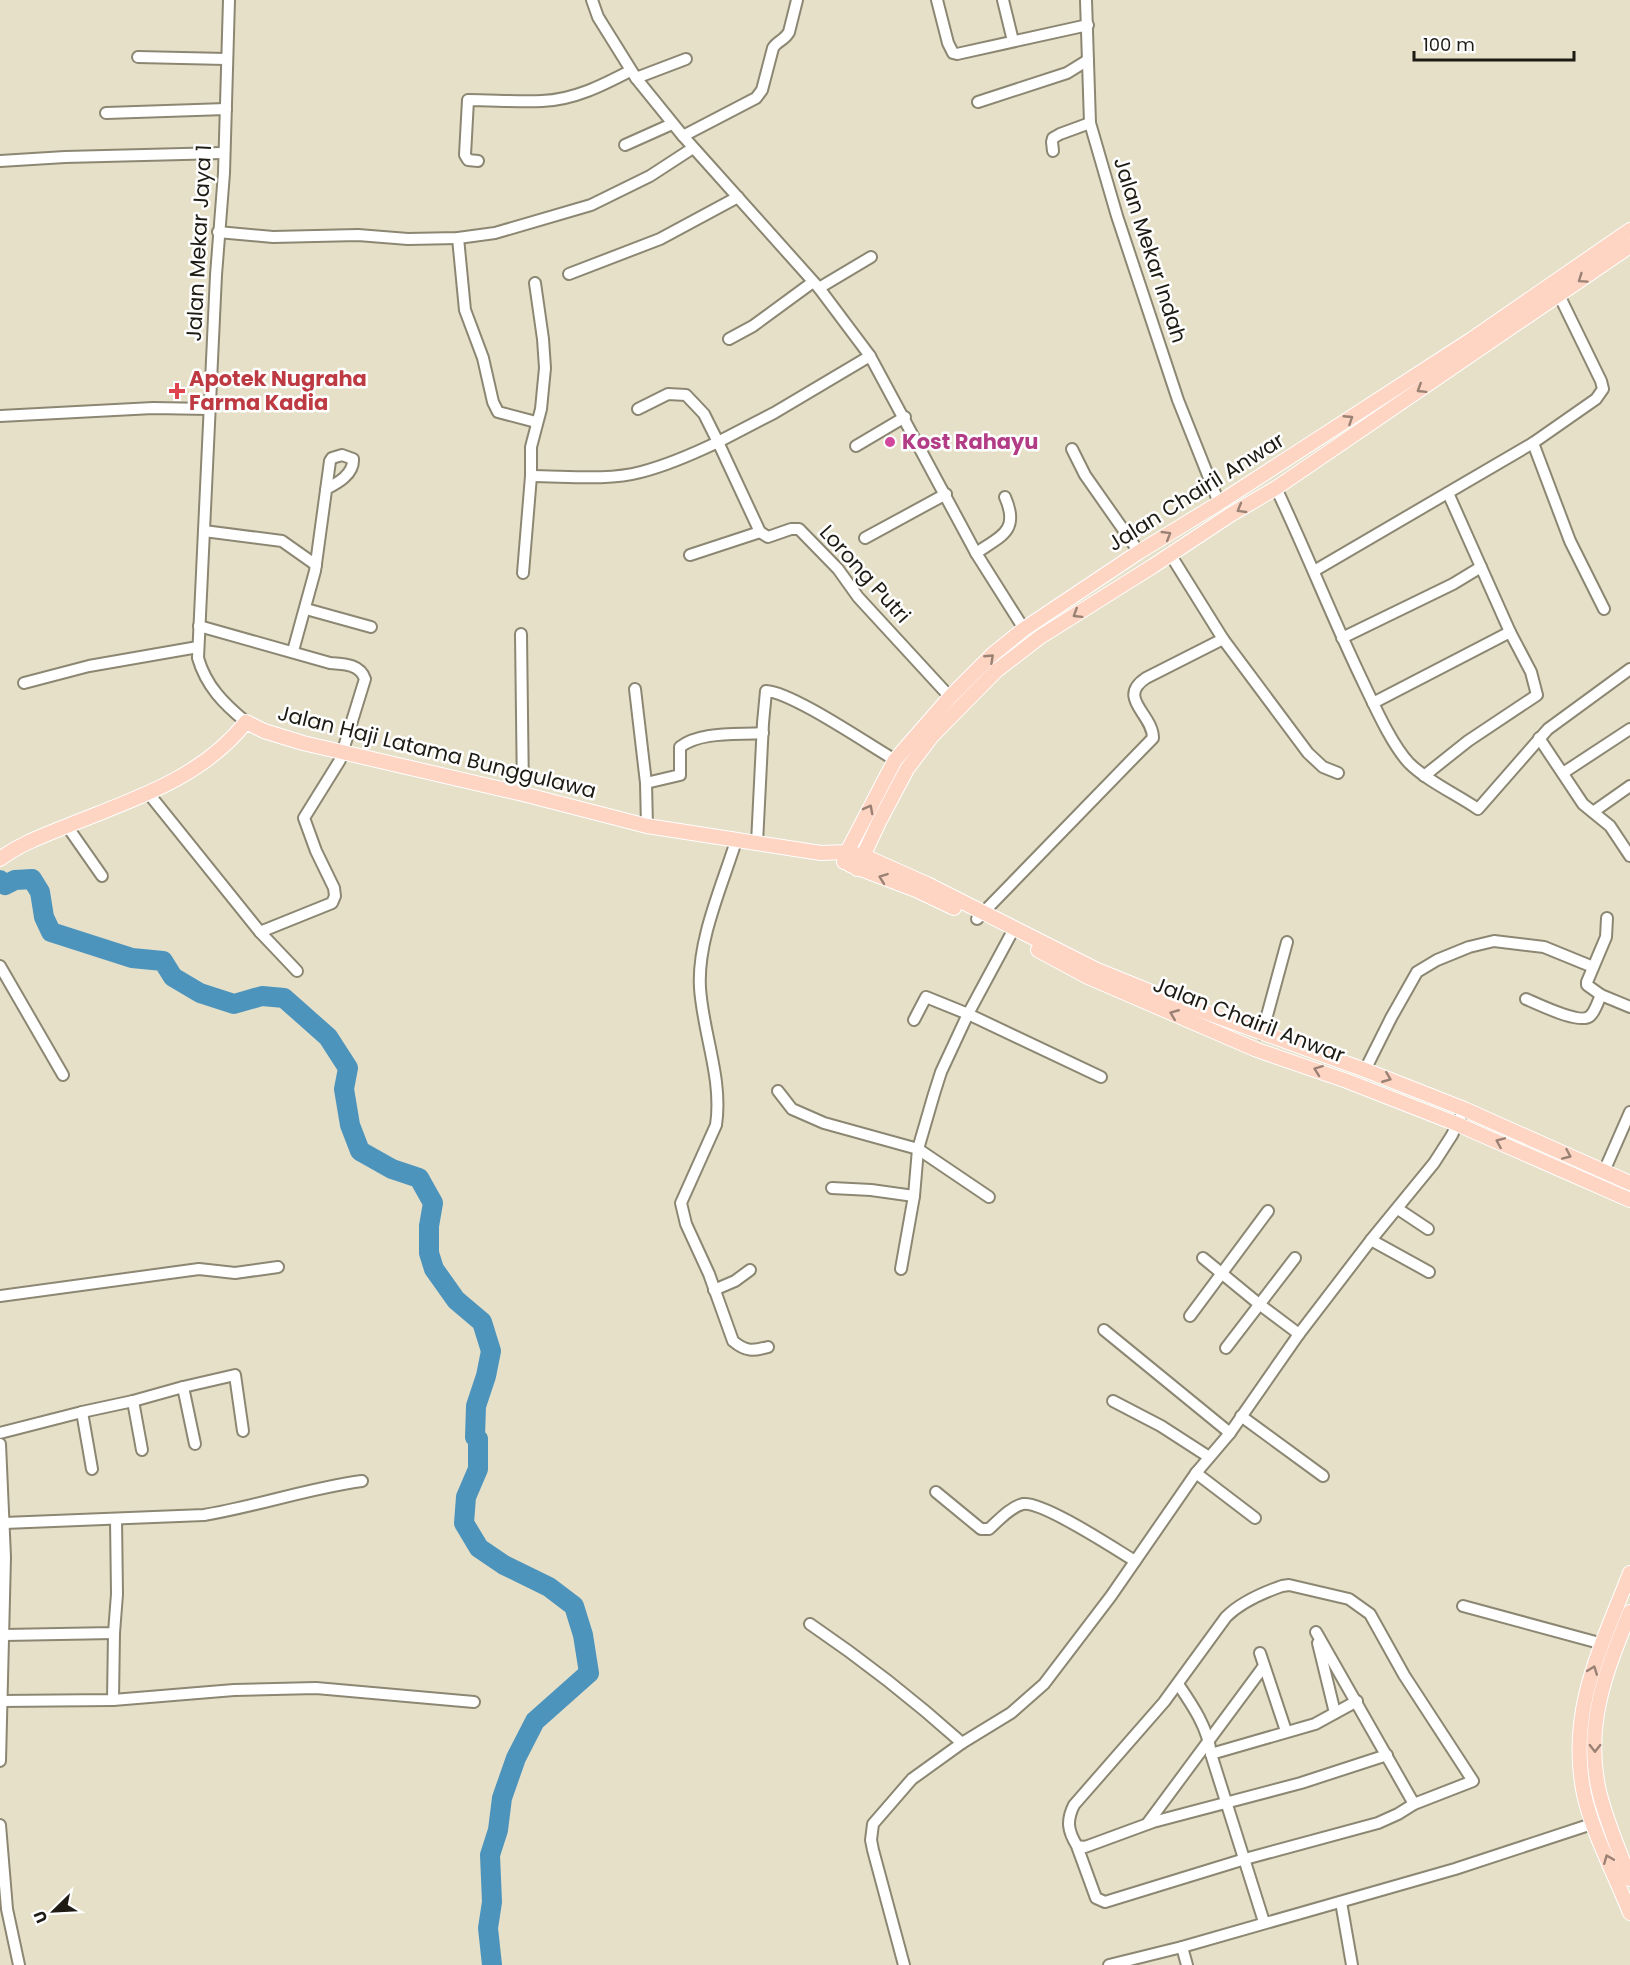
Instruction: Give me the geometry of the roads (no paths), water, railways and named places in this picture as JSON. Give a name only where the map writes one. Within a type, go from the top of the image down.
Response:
[{"type":"main road","name":"Jalan Chairil Anwar","points":[[845,857],[895,760],[950,697],[992,655],[1024,629],[1138,552],[1219,503],[1472,339],[1630,230]]},
{"type":"main road","name":"Jalan Chairil Anwar","points":[[857,869],[907,769],[932,736],[990,677],[1040,637],[1276,488],[1630,246]]},
{"type":"main road","points":[[1321,437],[1331,451]]},
{"type":"main road","name":"Jalan Haji Latama Bunggulawa","points":[[0,859],[22,845],[150,794],[213,756],[233,738],[246,722],[264,731],[342,752],[523,794],[647,826],[830,854]]},
{"type":"main road","name":"Jalan Chairil Anwar","points":[[830,854],[845,857],[864,856],[927,884],[1010,936],[1088,977],[1257,1050],[1336,1077],[1457,1124],[1630,1200]]},
{"type":"main road","name":"Jalan Chairil Anwar","points":[[845,857],[857,869],[980,916],[1097,970],[1464,1109],[1630,1183]]},
{"type":"main road","points":[[1630,1573],[1588,1681],[1580,1729],[1584,1795],[1593,1824],[1630,1913]]},
{"type":"main road","points":[[1630,1612],[1600,1692],[1595,1717],[1596,1770],[1599,1792],[1630,1879]]},
{"type":"street","name":"Jalan Mekar Jaya 1","points":[[229,0],[224,173],[218,232],[198,658],[207,682],[226,706],[246,722]]},
{"type":"street","points":[[592,0],[597,17],[633,74],[672,124],[816,285],[870,356],[976,553],[1024,629]]},
{"type":"street","points":[[683,136],[756,98],[762,90],[775,44],[787,37],[797,0]]},
{"type":"street","points":[[937,0],[953,54],[1088,25]]},
{"type":"street","points":[[1003,0],[1013,41]]},
{"type":"street","name":"Jalan Mekar Indah","points":[[1086,0],[1090,123],[1117,216],[1178,400],[1219,503]]},
{"type":"street","points":[[138,57],[226,59]]},
{"type":"street","points":[[478,161],[468,160],[465,155],[468,100],[543,101],[570,97],[686,58]]},
{"type":"street","points":[[978,102],[1067,73],[1088,60]]},
{"type":"street","points":[[106,113],[226,109]]},
{"type":"street","points":[[1053,151],[1052,142],[1057,136],[1090,123]]},
{"type":"street","points":[[624,145],[672,124]]},
{"type":"street","points":[[218,232],[273,237],[358,235],[408,239],[458,238],[495,233],[591,205],[650,176],[693,148]]},
{"type":"street","points":[[0,161],[223,153]]},
{"type":"street","points":[[569,274],[660,239],[738,197]]},
{"type":"street","points":[[458,238],[465,310],[483,358],[493,402],[498,412],[536,422]]},
{"type":"street","points":[[729,339],[816,285],[871,257]]},
{"type":"street","points":[[523,573],[531,476],[531,447],[541,409],[545,368],[535,283]]},
{"type":"street","points":[[1314,571],[1429,506],[1533,443],[1596,399],[1603,389],[1602,381],[1559,296]]},
{"type":"street","points":[[531,476],[615,476],[639,473],[689,456],[774,413],[870,356]]},
{"type":"street","points":[[638,409],[668,394],[686,395],[704,414],[759,532],[690,555]]},
{"type":"street","points":[[0,416],[142,408],[210,409]]},
{"type":"street","points":[[856,446],[904,417]]},
{"type":"street","points":[[1533,443],[1570,541],[1604,609]]},
{"type":"street","points":[[1072,449],[1093,487],[1138,552]]},
{"type":"street","points":[[1276,488],[1342,638],[1373,703],[1402,754],[1424,776],[1478,808],[1555,723],[1630,669]]},
{"type":"street","points":[[293,651],[316,565],[326,489]]},
{"type":"street","points":[[1424,776],[1460,747],[1537,695],[1531,672],[1510,632],[1448,493]]},
{"type":"street","points":[[865,538],[945,494]]},
{"type":"street","points":[[976,553],[1010,527],[1012,521],[1005,497]]},
{"type":"street","name":"Lorong Putri","points":[[759,532],[768,537],[791,529],[799,529],[838,569],[858,597],[950,697]]},
{"type":"street","points":[[204,531],[282,541],[316,565]]},
{"type":"street","points":[[1170,554],[1223,639],[1308,753],[1323,767],[1338,773]]},
{"type":"street","points":[[1342,638],[1453,584],[1481,567]]},
{"type":"street","points":[[306,609],[370,627]]},
{"type":"street","points":[[199,626],[330,663],[349,665],[361,671],[365,679],[340,760],[304,818],[316,851],[334,888],[335,896],[332,903],[319,910],[260,932]]},
{"type":"street","points":[[1373,703],[1510,632]]},
{"type":"street","points":[[521,634],[523,794]]},
{"type":"street","points":[[980,916],[1153,738],[1151,729],[1134,698],[1133,691],[1136,686],[1146,678],[1223,639]]},
{"type":"street","points":[[24,683],[89,666],[198,647]]},
{"type":"street","points":[[635,689],[646,783],[647,826]]},
{"type":"street","points":[[757,843],[765,692],[768,690],[801,704],[895,760]]},
{"type":"street","points":[[1563,773],[1630,729]]},
{"type":"street","points":[[646,783],[680,776],[679,749],[684,744],[716,736],[763,733]]},
{"type":"street","points":[[1539,738],[1583,804],[1610,826],[1630,856]]},
{"type":"street","points":[[1593,812],[1630,786]]},
{"type":"street","points":[[150,794],[260,932],[297,971]]},
{"type":"street","points":[[67,826],[102,876]]},
{"type":"street","points":[[736,841],[716,900],[700,968],[700,990],[718,1105],[716,1125],[681,1203],[686,1224],[734,1341],[741,1348],[751,1351],[768,1347]]},
{"type":"street","points":[[1607,918],[1606,937],[1587,986],[1601,995],[1630,1007]]},
{"type":"street","points":[[901,1269],[914,1196],[918,1149],[941,1072],[968,1014],[1010,936]]},
{"type":"street","points":[[1365,1070],[1409,984],[1417,972],[1437,960],[1469,947],[1494,941],[1544,947],[1593,967]]},
{"type":"street","points":[[1262,1034],[1287,942]]},
{"type":"street","points":[[0,966],[63,1075]]},
{"type":"street","points":[[1526,999],[1571,1017],[1583,1019],[1591,1015],[1601,995]]},
{"type":"street","points":[[914,1020],[926,997],[968,1014],[1101,1077]]},
{"type":"street","points":[[778,1091],[788,1106],[810,1117],[918,1149],[989,1197]]},
{"type":"street","points":[[904,1965],[873,1850],[873,1824],[912,1779],[962,1743],[1011,1713],[1044,1684],[1135,1561],[1196,1473],[1230,1432],[1299,1334],[1434,1163],[1464,1109]]},
{"type":"street","points":[[1598,1185],[1630,1112]]},
{"type":"street","points":[[832,1188],[872,1190],[914,1196]]},
{"type":"street","points":[[1398,1209],[1428,1229]]},
{"type":"street","points":[[1190,1316],[1268,1211]]},
{"type":"street","points":[[1371,1240],[1430,1272]]},
{"type":"street","points":[[1203,1258],[1221,1275],[1299,1334]]},
{"type":"street","points":[[1226,1348],[1295,1258]]},
{"type":"street","points":[[0,1296],[199,1269],[235,1273],[278,1267]]},
{"type":"street","points":[[714,1290],[735,1281],[750,1270]]},
{"type":"street","points":[[1104,1330],[1230,1432]]},
{"type":"street","points":[[0,1433],[235,1375],[243,1431]]},
{"type":"street","points":[[183,1387],[195,1444]]},
{"type":"street","points":[[133,1401],[142,1450]]},
{"type":"street","points":[[1113,1401],[1161,1426],[1209,1457]]},
{"type":"street","points":[[82,1412],[93,1469]]},
{"type":"street","points":[[1241,1416],[1323,1476]]},
{"type":"street","points":[[0,1444],[4,1523],[2,1588],[4,1635],[0,1761]]},
{"type":"street","points":[[1196,1473],[1255,1518]]},
{"type":"street","points":[[4,1523],[204,1515],[362,1481]]},
{"type":"street","points":[[936,1492],[981,1529],[989,1529],[1018,1506],[1030,1504],[1060,1517],[1135,1561]]},
{"type":"street","points":[[113,1700],[117,1594],[116,1519]]},
{"type":"street","points":[[1288,1585],[1349,1599],[1363,1608],[1374,1621],[1404,1675],[1473,1781],[1414,1804],[1378,1823],[1100,1901],[1096,1898],[1068,1826],[1068,1815],[1074,1805],[1178,1684],[1226,1617],[1234,1609],[1258,1596],[1288,1585]]},
{"type":"street","points":[[1463,1605],[1602,1644]]},
{"type":"street","points":[[810,1624],[852,1652],[962,1743]]},
{"type":"street","points":[[1335,1713],[1316,1632],[1414,1804]]},
{"type":"street","points":[[4,1635],[114,1633]]},
{"type":"street","points":[[1260,1653],[1286,1731]]},
{"type":"street","points":[[1147,1824],[1264,1666]]},
{"type":"street","points":[[1178,1684],[1193,1706],[1209,1741],[1211,1755],[1264,1922]]},
{"type":"street","points":[[1,1701],[113,1700],[234,1690],[316,1688],[474,1702]]},
{"type":"street","points":[[1211,1755],[1315,1724],[1357,1701]]},
{"type":"street","points":[[1077,1846],[1085,1847],[1147,1824],[1301,1783],[1387,1755]]},
{"type":"street","points":[[1109,1965],[1182,1947],[1455,1869],[1608,1819]]},
{"type":"street","points":[[0,1825],[3,1911],[19,1965]]},
{"type":"street","points":[[1341,1902],[1352,1965]]},
{"type":"street","points":[[1182,1947],[1187,1965]]},
{"type":"waterway","points":[[0,880],[5,885],[15,880],[32,879],[40,892],[44,917],[51,932],[132,958],[163,961],[173,977],[200,993],[234,1004],[262,996],[284,998],[328,1037],[348,1068],[344,1089],[350,1125],[360,1151],[392,1169],[419,1178],[433,1203],[429,1226],[429,1253],[434,1269],[456,1300],[482,1322],[491,1351],[476,1406],[475,1437],[478,1439],[478,1469],[466,1497],[464,1523],[479,1548],[504,1565],[549,1587],[574,1606],[583,1635],[589,1673],[535,1721],[516,1758],[502,1798],[498,1830],[490,1855],[492,1902],[488,1928],[492,1965]]},
{"type":"place","name":"Apotek Nugraha Farma Kadia","points":[[177,391]]},
{"type":"place","name":"Kost Rahayu","points":[[890,442]]}]
